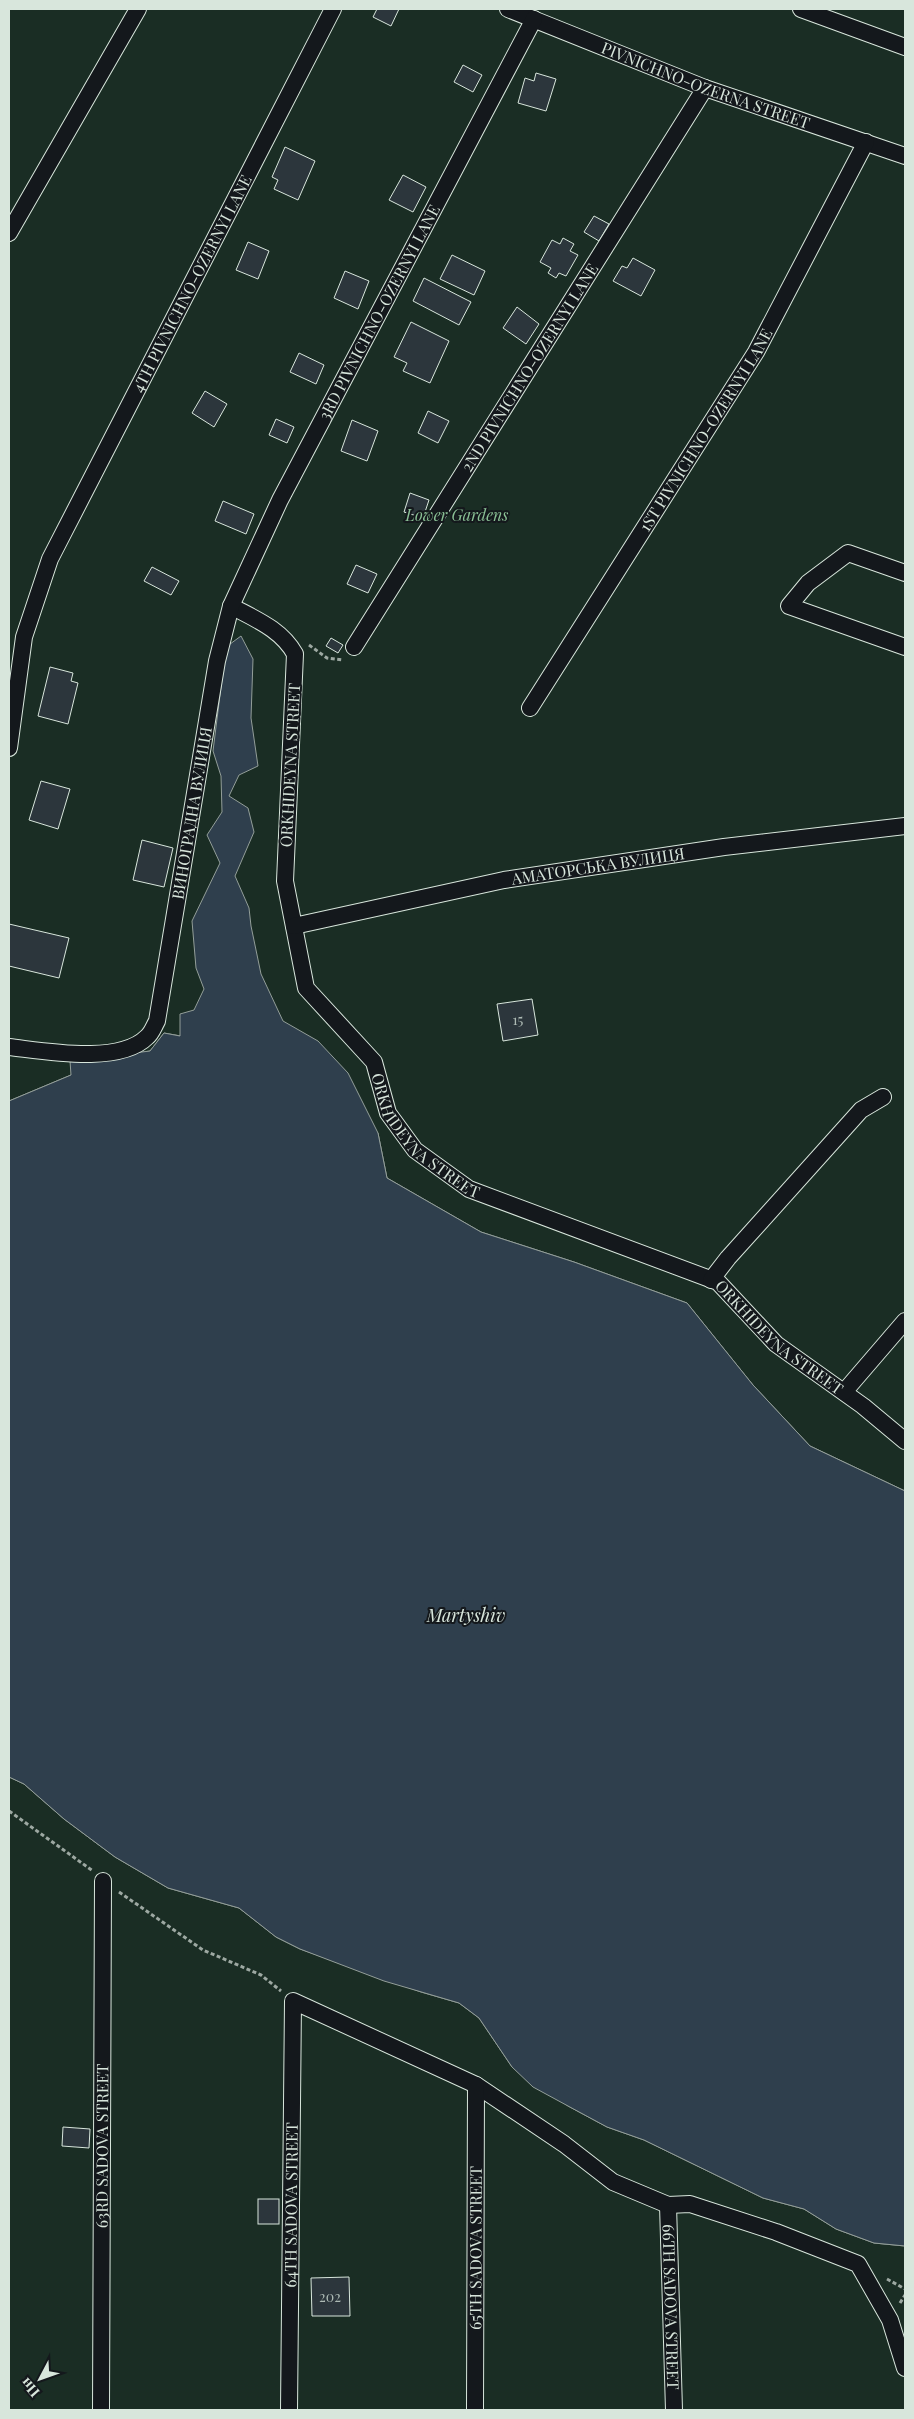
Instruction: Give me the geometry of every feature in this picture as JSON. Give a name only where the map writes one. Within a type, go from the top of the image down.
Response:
[{"type":"street","points":[[9,233],[138,9]]},
{"type":"street","name":"4TH PIVNICHNO-OZERNYI LANE","points":[[9,748],[24,637],[50,560],[333,9]]},
{"type":"street","name":"PIVNICHNO-OZERNA STREET","points":[[508,9],[705,88],[905,156]]},
{"type":"street","points":[[801,9],[905,46]]},
{"type":"street","name":"3RD PIVNICHNO-OZERNYI LANE","points":[[231,606],[280,500],[534,19]]},
{"type":"street","name":"2ND PIVNICHNO-OZERNYI LANE","points":[[354,646],[705,88]]},
{"type":"street","name":"1ST PIVNICHNO-OZERNYI LANE","points":[[530,708],[756,352],[866,142]]},
{"type":"street","points":[[905,573],[848,553],[808,583],[789,606],[905,647]]},
{"type":"street","points":[[231,606],[278,632],[292,648]]},
{"type":"street","name":"ВИНОГРАДНА ВУЛИЦЯ","points":[[9,1047],[100,1054],[133,1047],[148,1037],[157,1021],[217,661],[231,606]]},
{"type":"street","name":"ORKHIDEYNA STREET","points":[[292,648],[295,654],[285,881],[306,988],[374,1062],[388,1113],[415,1150],[469,1189],[718,1282],[776,1344],[844,1392],[905,1441]]},
{"type":"street","name":"АМАТОРСЬКА ВУЛИЦЯ","points":[[294,926],[504,880],[724,847],[905,826]]},
{"type":"street","points":[[711,1280],[728,1258],[861,1110],[883,1097]]},
{"type":"street","points":[[844,1392],[905,1320]]},
{"type":"street","name":"63RD SADOVA STREET","points":[[101,2410],[103,1881]]},
{"type":"street","points":[[293,2001],[476,2085],[564,2144],[613,2182],[668,2205],[690,2204],[776,2232],[858,2264],[890,2320],[905,2368]]},
{"type":"street","name":"64TH SADOVA STREET","points":[[289,2410],[293,2001]]},
{"type":"street","name":"65TH SADOVA STREET","points":[[475,2410],[476,2085]]},
{"type":"street","name":"66TH SADOVA STREET","points":[[668,2205],[674,2410]]},
{"type":"path","points":[[292,648],[301,644],[309,645],[327,658],[342,661],[354,646]]},
{"type":"path","points":[[9,1811],[89,1867],[103,1881],[203,1950],[261,1975],[293,2001]]},
{"type":"green space","name":"Lower Gardens","points":[[9,9],[905,9],[905,1491],[810,1446],[753,1385],[687,1303],[574,1262],[481,1232],[387,1178],[378,1133],[181,1036],[164,1033],[150,1051],[89,1060],[71,1075],[9,1101]]},
{"type":"green space","points":[[9,1777],[24,1784],[64,1819],[115,1857],[168,1888],[239,1908],[276,1937],[300,1949],[421,1992],[459,2003],[479,2018],[512,2067],[568,2106],[607,2127],[644,2140],[763,2198],[804,2209],[836,2229],[874,2243],[905,2246],[905,2410],[9,2410]]},
{"type":"water","name":"Martyshiv","points":[[241,636],[253,659],[251,718],[258,766],[239,775],[229,796],[248,808],[254,832],[235,876],[249,908],[261,974],[283,1021],[318,1041],[348,1073],[378,1133],[387,1178],[481,1232],[574,1262],[687,1303],[753,1385],[810,1446],[905,1491],[905,2246],[874,2243],[836,2229],[804,2209],[763,2198],[644,2140],[607,2127],[533,2087],[512,2067],[479,2018],[459,2003],[384,1981],[300,1949],[276,1937],[239,1908],[168,1888],[115,1857],[64,1819],[24,1784],[9,1777],[9,1101],[71,1075],[70,1061],[150,1051],[164,1033],[180,1036],[180,1014],[194,1010],[204,989],[196,968],[192,921],[220,863],[207,835],[222,812],[221,776],[213,751],[226,647]]},
{"type":"building","points":[[377,9],[399,9],[391,26],[373,17]]},
{"type":"building","points":[[463,65],[482,75],[473,92],[454,82]]},
{"type":"building","points":[[536,73],[556,79],[546,111],[518,103],[525,78],[534,81]]},
{"type":"building","points":[[285,147],[315,161],[298,200],[274,189],[278,180],[272,177]]},
{"type":"building","points":[[403,175],[426,187],[413,212],[389,200]]},
{"type":"building","points":[[594,216],[609,224],[599,241],[584,232]]},
{"type":"building","points":[[563,238],[574,244],[570,251],[578,255],[566,276],[559,273],[556,278],[548,273],[551,268],[540,262],[552,240],[560,244]]},
{"type":"building","points":[[248,242],[269,251],[258,279],[236,270]]},
{"type":"building","points":[[452,255],[485,271],[474,295],[440,279]]},
{"type":"building","points":[[633,258],[655,270],[641,296],[613,281],[622,266],[627,268]]},
{"type":"building","points":[[345,271],[369,281],[358,309],[334,298]]},
{"type":"building","points":[[424,278],[471,302],[459,325],[413,301]]},
{"type":"building","points":[[517,307],[539,324],[526,344],[503,328]]},
{"type":"building","points":[[411,322],[449,341],[430,383],[403,371],[407,363],[394,357]]},
{"type":"building","points":[[299,353],[324,365],[316,384],[290,372]]},
{"type":"building","points":[[205,391],[227,404],[214,427],[192,413]]},
{"type":"building","points":[[428,411],[449,421],[438,443],[418,433]]},
{"type":"building","points":[[276,419],[294,427],[287,443],[269,435]]},
{"type":"building","points":[[352,420],[378,431],[367,461],[341,451]]},
{"type":"building","points":[[410,493],[429,500],[423,518],[404,512]]},
{"type":"building","points":[[223,501],[254,514],[246,534],[215,521]]},
{"type":"building","points":[[356,565],[377,574],[368,593],[347,584]]},
{"type":"building","points":[[152,567],[179,581],[171,595],[144,581]]},
{"type":"building","points":[[331,638],[343,645],[338,653],[326,646]]},
{"type":"building","points":[[50,667],[73,673],[71,681],[78,683],[68,724],[38,716]]},
{"type":"building","points":[[41,781],[70,789],[58,829],[29,820]]},
{"type":"building","points":[[142,840],[173,848],[164,887],[133,880]]},
{"type":"building","points":[[9,924],[69,938],[59,978],[9,966]]},
{"type":"building","points":[[532,999],[538,1035],[503,1041],[497,1004]]},
{"type":"building","points":[[63,2127],[90,2129],[89,2148],[62,2146]]},
{"type":"building","points":[[258,2199],[279,2199],[279,2224],[258,2224]]},
{"type":"building","points":[[349,2277],[350,2316],[312,2316],[311,2278]]}]
